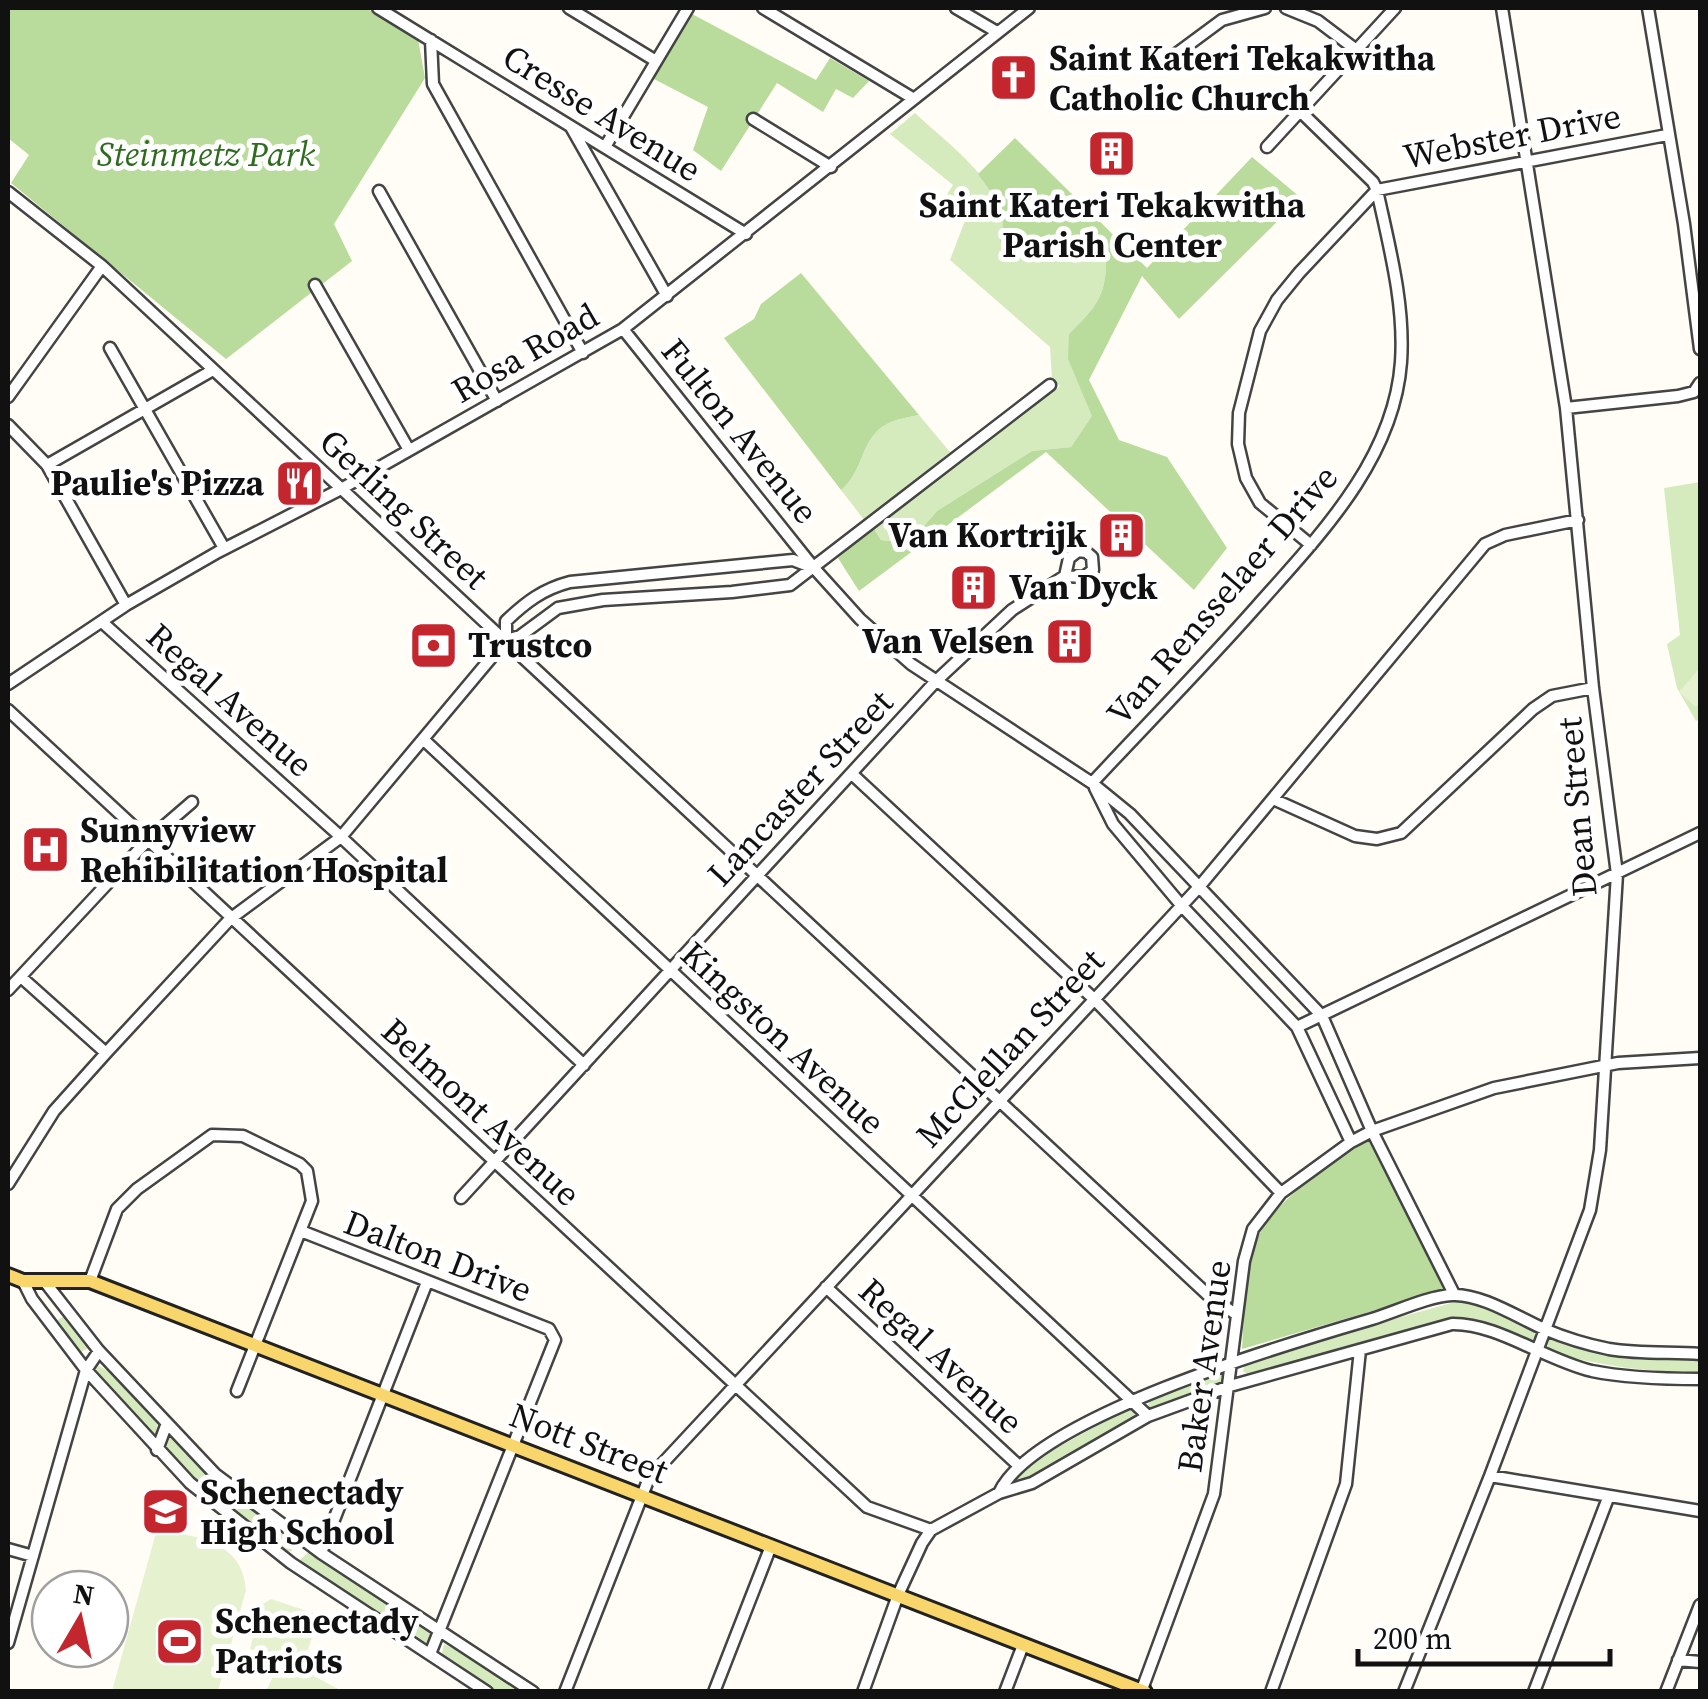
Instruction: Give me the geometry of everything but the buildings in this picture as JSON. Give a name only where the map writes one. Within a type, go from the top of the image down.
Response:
[{"type":"main road","name":"Nott Street","points":[[8,1275],[23,1282],[90,1281],[1143,1691]]},
{"type":"street","name":"Cresse Avenue","points":[[378,8],[746,234]]},
{"type":"street","points":[[569,8],[656,60]]},
{"type":"street","points":[[605,147],[688,8]]},
{"type":"street","points":[[763,8],[914,99]]},
{"type":"street","points":[[956,8],[997,32]]},
{"type":"street","name":"Rosa Road","points":[[8,684],[126,605],[224,548],[341,489],[623,329],[1029,8]]},
{"type":"street","points":[[1176,54],[1222,20],[1265,8]]},
{"type":"street","points":[[1286,8],[1318,21],[1356,48]]},
{"type":"street","points":[[1267,147],[1394,8]]},
{"type":"street","name":"Dean Street","points":[[1404,1692],[1590,1210],[1600,1150],[1617,874],[1593,688],[1566,408],[1502,8]]},
{"type":"street","points":[[1648,8],[1684,224],[1700,349]]},
{"type":"street","points":[[431,40],[433,84],[583,354]]},
{"type":"street","points":[[1300,112],[1377,190]]},
{"type":"street","points":[[753,119],[831,167]]},
{"type":"street","points":[[569,124],[667,296]]},
{"type":"street","name":"Webster Drive","points":[[1311,545],[1260,503],[1246,478],[1238,444],[1238,414],[1260,331],[1277,300],[1377,190],[1667,135]]},
{"type":"street","name":"Van Rensselaer Drive","points":[[1092,783],[1311,545],[1359,482],[1380,443],[1401,365],[1396,275],[1377,190]]},
{"type":"street","points":[[379,191],[497,401]]},
{"type":"street","name":"Gerling Street","points":[[8,192],[102,266],[1208,1295],[1237,1315]]},
{"type":"street","points":[[8,398],[102,266]]},
{"type":"street","points":[[316,285],[409,450]]},
{"type":"street","name":"Fulton Avenue","points":[[623,329],[814,568],[860,619],[910,664],[1092,783],[1130,814],[1322,1016],[1372,1131],[1454,1294]]},
{"type":"street","points":[[110,348],[224,548]]},
{"type":"street","points":[[47,465],[214,370]]},
{"type":"street","points":[[1566,408],[1678,396],[1694,392],[1700,382]]},
{"type":"street","points":[[8,1184],[54,1110],[106,1052],[230,918],[341,838],[506,640],[520,636],[558,608],[603,600],[790,585],[1050,385]]},
{"type":"street","points":[[8,425],[47,465],[126,605]]},
{"type":"street","name":"McClellan Street","points":[[564,1692],[649,1478],[1199,886],[1484,544],[1505,535],[1578,520]]},
{"type":"street","points":[[506,640],[506,621],[526,602],[546,588],[570,582],[793,560],[814,568]]},
{"type":"street","name":"Lancaster Street","points":[[461,1198],[936,681],[1012,610],[1065,576]]},
{"type":"street","name":"Regal Avenue","points":[[102,622],[584,1065]]},
{"type":"street","points":[[1272,799],[1355,836],[1377,840],[1402,833],[1533,710],[1552,696],[1593,688]]},
{"type":"street","name":"Belmont Avenue","points":[[8,710],[867,1507],[932,1530]]},
{"type":"street","name":"Kingston Avenue","points":[[424,740],[1148,1416]]},
{"type":"street","points":[[852,774],[1094,1000],[1280,1193]]},
{"type":"street","points":[[1092,783],[1113,824],[1181,905],[1298,1028],[1351,1142]]},
{"type":"street","points":[[8,990],[148,840],[192,802]]},
{"type":"street","points":[[1298,1028],[1700,833]]},
{"type":"street","points":[[21,977],[106,1052]]},
{"type":"street","name":"Baker Avenue","points":[[1143,1691],[1214,1494],[1244,1260],[1253,1229],[1280,1193],[1372,1131],[1494,1088],[1603,1066],[1700,1058]]},
{"type":"street","points":[[90,1281],[117,1210],[136,1189],[212,1135],[243,1136],[300,1164],[307,1171],[312,1200],[238,1391]]},
{"type":"street","name":"Dalton Drive","points":[[301,1232],[554,1333],[555,1340],[513,1446]]},
{"type":"street","points":[[23,1282],[86,1370],[190,1482],[292,1563],[487,1692]]},
{"type":"street","points":[[45,1282],[98,1351],[215,1474],[305,1542],[533,1692]]},
{"type":"street","points":[[320,1552],[428,1282]]},
{"type":"street","name":"Regal Avenue","points":[[826,1287],[1018,1465]]},
{"type":"street","points":[[999,1493],[1018,1465],[1135,1400],[1233,1360],[1454,1294],[1504,1308],[1546,1330],[1609,1349],[1700,1354]]},
{"type":"street","points":[[47,1318],[61,1303]]},
{"type":"street","points":[[864,1692],[898,1595],[932,1530],[999,1493],[1032,1483],[1148,1416],[1230,1386],[1433,1328],[1473,1324],[1592,1371],[1700,1380]]},
{"type":"street","points":[[1271,1692],[1346,1484],[1360,1350]]},
{"type":"street","points":[[8,1644],[86,1370],[98,1351]]},
{"type":"street","points":[[158,1450],[167,1423]]},
{"type":"street","points":[[430,1654],[513,1446]]},
{"type":"street","points":[[1490,1476],[1700,1511]]},
{"type":"street","points":[[1534,1692],[1608,1498]]},
{"type":"street","points":[[292,1563],[305,1542]]},
{"type":"street","points":[[714,1692],[771,1546]]},
{"type":"street","points":[[8,1549],[32,1556]]},
{"type":"street","points":[[1666,1692],[1700,1605]]},
{"type":"street","points":[[1005,1692],[1023,1645]]},
{"type":"street","points":[[1678,1660],[1700,1662]]},
{"type":"green space","name":"Steinmetz Park","points":[[8,8],[366,8],[418,39],[425,78],[334,224],[352,261],[226,359],[11,183],[29,155],[8,138]]},
{"type":"green space","points":[[692,14],[816,80],[830,58],[869,81],[853,98],[836,89],[823,112],[777,83],[721,171],[693,150],[708,107],[652,78]]},
{"type":"green space","points":[[915,113],[981,175],[1006,221],[1040,246],[1074,242],[1106,256],[1098,300],[1069,334],[1093,415],[1071,447],[1032,451],[937,511],[909,543],[881,540],[873,527],[1060,386],[1052,379],[1050,347],[950,260],[966,218],[946,196],[953,185],[890,134]]},
{"type":"green space","points":[[1015,138],[1147,268],[1252,157],[1301,198],[1179,319],[1142,276],[1089,380],[1119,440],[1167,457],[1227,548],[1194,590],[1046,452],[859,591],[838,558],[873,527],[881,540],[909,543],[937,511],[1032,451],[1071,447],[1092,416],[1068,359],[1069,334],[1098,300],[1106,256],[1085,247],[1056,243],[1026,257],[1013,253],[1000,241],[1002,213],[978,174]]},
{"type":"green space","points":[[801,273],[919,415],[878,430],[841,490],[724,338],[754,319],[761,304]]},
{"type":"green space","points":[[919,415],[950,452],[865,521],[841,490],[878,430]]},
{"type":"green space","points":[[1700,482],[1700,718],[1696,721],[1677,688],[1667,644],[1680,635],[1664,488]]},
{"type":"green space","points":[[1700,668],[1700,702],[1696,707],[1679,692]]},
{"type":"green space","points":[[1370,1140],[1444,1290],[1242,1349],[1248,1272],[1261,1231],[1310,1180]]},
{"type":"green space","points":[[1462,1300],[1525,1324],[1534,1330],[1535,1337],[1524,1341],[1466,1319],[1435,1322],[1272,1369],[1247,1374],[1243,1371],[1246,1360]]},
{"type":"green space","points":[[64,1316],[88,1348],[79,1353],[56,1321]]},
{"type":"green space","points":[[1551,1339],[1700,1358],[1700,1374],[1587,1361],[1550,1351],[1546,1342]]},
{"type":"green space","points":[[99,1366],[114,1374],[158,1422],[156,1434],[146,1431],[94,1370]]},
{"type":"green space","points":[[1222,1372],[1222,1383],[1148,1407],[1150,1398]]},
{"type":"green space","points":[[1130,1408],[1135,1411],[1134,1421],[1021,1481],[1011,1478],[1036,1459]]},
{"type":"green space","points":[[167,1436],[176,1438],[216,1480],[294,1540],[294,1548],[290,1552],[283,1550],[222,1504],[164,1448]]},
{"type":"green space","points":[[157,1529],[215,1544],[227,1551],[243,1574],[246,1590],[218,1691],[112,1691],[118,1669],[130,1669],[130,1626]]},
{"type":"green space","points":[[309,1552],[434,1632],[430,1642],[423,1643],[302,1564],[300,1560]]},
{"type":"green space","points":[[271,1599],[319,1615],[308,1650],[282,1659],[250,1649],[261,1605]]},
{"type":"green space","points":[[444,1644],[476,1659],[525,1691],[497,1691],[446,1658],[442,1654]]},
{"type":"green space","points":[[282,1659],[342,1691],[266,1691]]},
{"type":"place","name":"Saint Kateri Tekakwitha Catholic Church","points":[[1014,78]]},
{"type":"place","name":"Saint Kateri Tekakwitha Parish Center","points":[[1112,153]]},
{"type":"place","name":"Paulie's Pizza","points":[[299,483]]},
{"type":"place","name":"Van Kortrijk","points":[[1122,535]]},
{"type":"place","name":"Van Dyck","points":[[974,587]]},
{"type":"place","name":"Van Velsen","points":[[1069,641]]},
{"type":"place","name":"Trustco","points":[[433,645]]},
{"type":"place","name":"Sunnyview Rehibilitation Hospital","points":[[45,850]]},
{"type":"place","name":"Schenectady High School","points":[[165,1512]]},
{"type":"place","name":"Schenectady Patriots","points":[[180,1641]]}]
